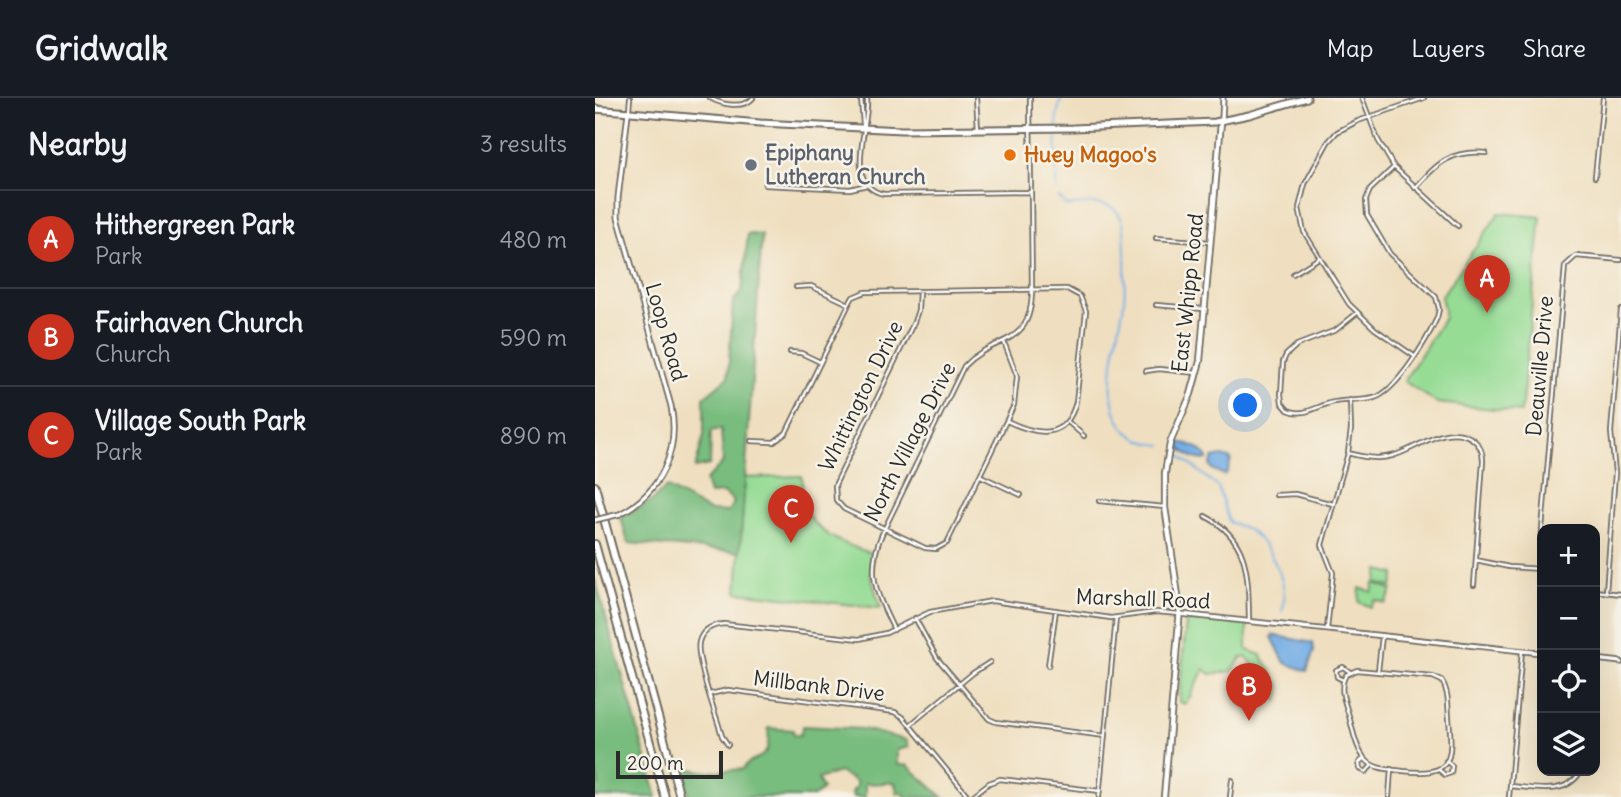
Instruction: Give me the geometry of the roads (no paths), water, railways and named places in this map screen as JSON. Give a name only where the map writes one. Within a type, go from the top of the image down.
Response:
[{"type":"highway","points":[[595,486],[680,797]]},
{"type":"highway","points":[[595,544],[665,797]]},
{"type":"main road","points":[[596,109],[760,123],[863,128],[1057,128],[1221,121],[1307,98]]},
{"type":"main road","name":"East Whipp Road","points":[[1164,797],[1180,614],[1164,482],[1168,454],[1197,373],[1221,121]]},
{"type":"street","points":[[628,113],[630,98]]},
{"type":"street","points":[[710,98],[723,104],[745,104],[753,98]]},
{"type":"street","points":[[862,98],[862,174],[867,185],[876,192],[1030,192]]},
{"type":"street","points":[[863,128],[867,115],[867,98]]},
{"type":"street","points":[[976,98],[978,129]]},
{"type":"street","name":"North Village Drive","points":[[894,630],[880,603],[874,581],[875,553],[884,528],[960,373],[974,357],[1016,335],[1025,323],[1031,307],[1030,98]]},
{"type":"street","points":[[1221,121],[1223,98]]},
{"type":"street","points":[[1362,98],[1378,140],[1394,167],[1458,226]]},
{"type":"street","points":[[1414,356],[1382,335],[1357,313],[1342,295],[1300,221],[1299,208],[1301,194],[1331,137],[1347,125],[1424,98]]},
{"type":"street","points":[[1595,177],[1604,98]]},
{"type":"street","name":"Loop Road","points":[[595,520],[620,514],[641,500],[658,481],[669,458],[674,433],[671,406],[618,217],[628,113]]},
{"type":"street","points":[[1415,188],[1449,157],[1465,152],[1486,153]]},
{"type":"street","points":[[1357,313],[1336,330],[1292,348],[1285,358],[1282,403],[1291,412],[1302,413],[1328,403],[1371,399],[1385,393],[1397,383],[1437,318],[1437,301],[1432,293],[1390,254],[1369,222],[1365,209],[1370,190],[1394,167]]},
{"type":"street","points":[[765,185],[849,190],[867,185]]},
{"type":"street","points":[[1156,238],[1210,242]]},
{"type":"street","name":"Deauville Drive","points":[[1543,524],[1565,266],[1571,258],[1581,255],[1621,260]]},
{"type":"street","points":[[1293,274],[1319,258]]},
{"type":"street","points":[[796,287],[811,286],[849,304]]},
{"type":"street","points":[[751,441],[774,442],[783,436],[853,297],[865,292],[1071,290],[1080,296],[1085,306],[1076,402],[1067,421],[1057,429],[1042,433],[1027,431],[1007,421]]},
{"type":"street","name":"Whittington Drive","points":[[919,291],[915,322],[834,489],[834,496],[840,506],[884,528],[925,548],[940,548],[949,540],[981,475]]},
{"type":"street","points":[[1156,305],[1205,309]]},
{"type":"street","points":[[1606,592],[1615,473],[1611,432],[1621,310]]},
{"type":"street","points":[[1004,342],[1015,368],[1017,383],[1014,405],[981,475],[1021,495]]},
{"type":"street","points":[[790,352],[801,353],[820,362]]},
{"type":"street","points":[[1146,371],[1159,369],[1197,373]]},
{"type":"street","points":[[1327,629],[1333,576],[1322,545],[1348,453],[1351,429],[1349,400]]},
{"type":"street","points":[[1067,421],[1084,436]]},
{"type":"street","points":[[1348,453],[1368,458],[1389,457],[1433,438],[1453,433],[1473,440],[1481,449],[1483,461],[1473,585]]},
{"type":"street","points":[[1276,495],[1299,494],[1333,504]]},
{"type":"street","points":[[1098,501],[1165,507]]},
{"type":"street","points":[[1205,516],[1228,532],[1243,556],[1247,574],[1249,620]]},
{"type":"street","points":[[1476,560],[1509,567],[1537,569]]},
{"type":"street","points":[[1600,591],[1621,594]]},
{"type":"street","name":"Marshall Road","points":[[728,746],[722,736],[698,649],[703,634],[715,625],[849,639],[869,638],[894,630],[937,610],[992,601],[1116,618],[1156,612],[1249,620],[1537,652]]},
{"type":"street","points":[[1048,666],[1056,610]]},
{"type":"street","points":[[915,618],[933,652],[983,715],[992,721],[1105,736]]},
{"type":"street","points":[[1100,797],[1116,618]]},
{"type":"street","points":[[1378,671],[1382,635]]},
{"type":"street","points":[[1509,797],[1522,651]]},
{"type":"street","points":[[1600,660],[1621,662]]},
{"type":"street","points":[[910,725],[990,662]]},
{"type":"street","points":[[1343,680],[1337,677],[1336,670],[1343,667],[1350,672]]},
{"type":"street","points":[[1357,670],[1378,671],[1436,678],[1444,684],[1451,746],[1447,761],[1438,769],[1425,773],[1391,769],[1372,765],[1364,758],[1342,691],[1343,680],[1350,672],[1357,670]]},
{"type":"street","name":"Millbank Drive","points":[[710,694],[728,690],[887,709],[900,715],[910,725],[970,797]]},
{"type":"street","points":[[1364,758],[1359,763],[1360,769],[1366,772],[1372,765]]},
{"type":"street","points":[[1438,769],[1445,775],[1451,773],[1452,766],[1447,761]]},
{"type":"street","points":[[1389,797],[1391,769]]},
{"type":"street","points":[[1510,786],[1558,789],[1573,782],[1577,776]]},
{"type":"street","points":[[970,797],[989,783],[1000,779],[1100,791]]},
{"type":"street","points":[[1230,797],[1232,780]]},
{"type":"water","points":[[1178,442],[1199,449],[1207,459],[1190,455]]},
{"type":"water","points":[[1222,456],[1231,459],[1224,475],[1210,465],[1213,458]]},
{"type":"water","points":[[1273,635],[1313,643],[1314,651],[1307,671],[1285,663]]},
{"type":"waterway","points":[[1056,190],[1057,117],[1061,98]]},
{"type":"waterway","points":[[1059,198],[1067,206],[1108,206],[1121,217],[1125,287],[1112,372],[1115,412],[1124,428],[1139,439],[1162,445]]},
{"type":"waterway","points":[[1177,453],[1218,487],[1229,522],[1254,534],[1269,553],[1284,589],[1282,611]]},
{"type":"place","name":"Huey Magoo's","points":[[1010,155]]},
{"type":"place","name":"Epiphany Lutheran Church","points":[[751,165]]},
{"type":"place","name":"Hithergreen Park","points":[[1487,313]]},
{"type":"place","name":"Village South Park","points":[[791,543]]},
{"type":"place","name":"Fairhaven Church","points":[[1249,721]]}]
